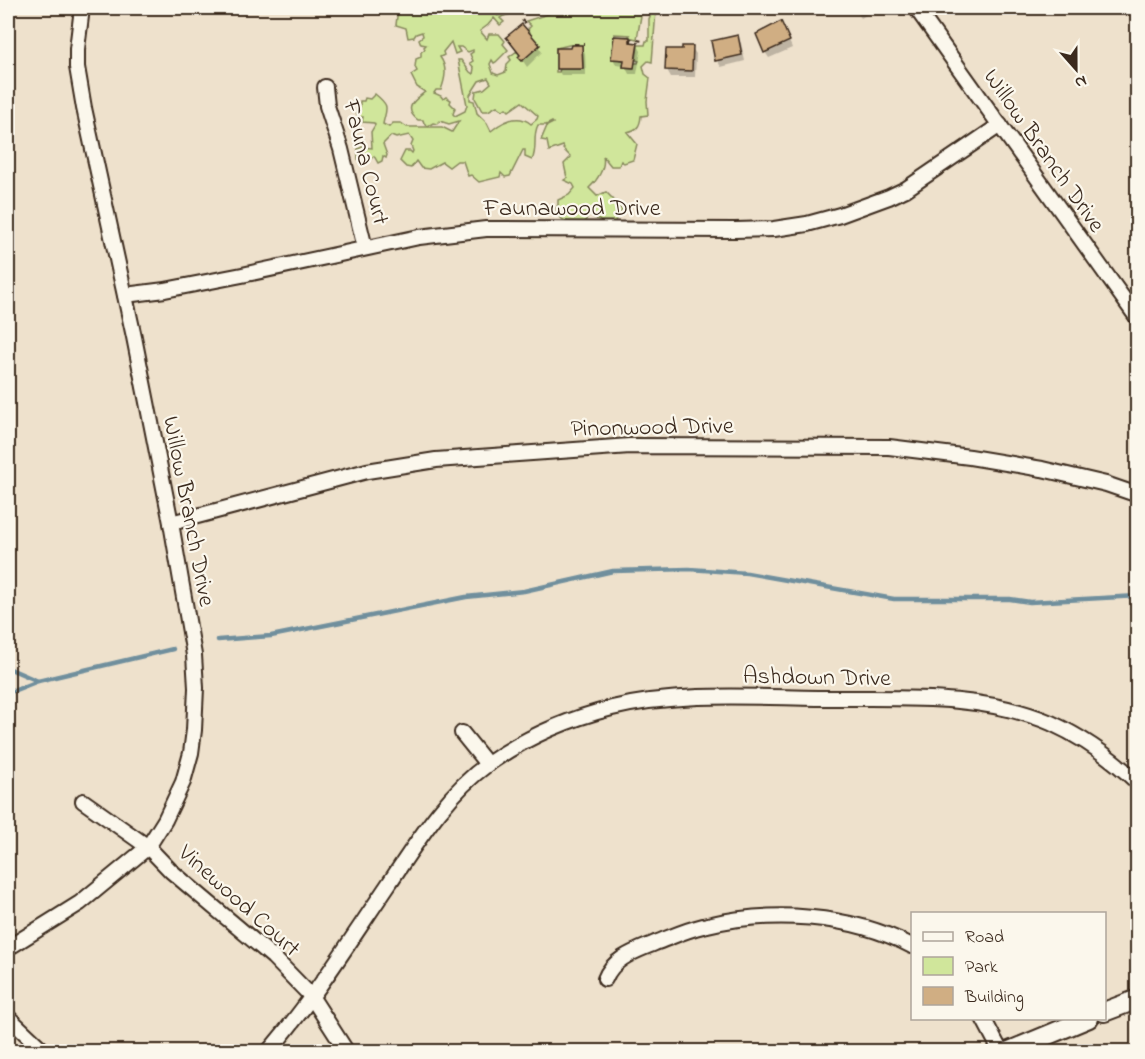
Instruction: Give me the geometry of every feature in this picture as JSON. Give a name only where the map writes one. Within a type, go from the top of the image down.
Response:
[{"type":"street","name":"Willow Branch Drive","points":[[8,948],[80,903],[148,847],[165,820],[183,782],[194,730],[196,688],[194,655],[171,523],[77,67],[82,8]]},
{"type":"street","name":"Willow Branch Drive","points":[[916,8],[1137,319]]},
{"type":"street","name":"Fauna Court","points":[[325,87],[327,106],[341,149],[365,248]]},
{"type":"street","name":"Faunawood Drive","points":[[125,295],[165,290],[242,275],[419,237],[486,229],[735,230],[774,229],[807,224],[840,215],[906,189],[1000,125]]},
{"type":"street","name":"Pinonwood Drive","points":[[171,523],[367,471],[398,465],[436,460],[630,447],[912,449],[1042,469],[1096,481],[1137,495]]},
{"type":"street","name":"Ashdown Drive","points":[[268,1052],[337,961],[419,838],[451,798],[487,764],[537,733],[566,722],[613,708],[661,700],[741,697],[972,703],[1013,711],[1051,723],[1096,748],[1137,783]]},
{"type":"street","points":[[462,733],[487,764]]},
{"type":"street","name":"Vinewood Court","points":[[83,801],[148,847],[171,871],[273,957],[311,996],[347,1052]]},
{"type":"street","points":[[605,979],[612,966],[635,952],[703,926],[734,920],[803,917],[842,922],[878,932],[911,946]]},
{"type":"street","points":[[1106,1011],[1137,999]]},
{"type":"street","points":[[8,1017],[45,1052]]},
{"type":"street","points":[[984,1020],[1001,1052]]},
{"type":"street","points":[[1007,1052],[1084,1020]]},
{"type":"path","points":[[522,20],[528,27]]},
{"type":"path","points":[[631,42],[631,39],[643,41]]},
{"type":"path","points":[[574,44],[584,44]]},
{"type":"green space","points":[[398,8],[491,8],[492,11],[506,8],[539,8],[531,12],[504,16],[500,18],[504,22],[500,25],[494,18],[480,31],[487,39],[489,34],[499,34],[505,41],[503,44],[508,50],[496,62],[492,60],[490,64],[493,73],[498,75],[506,72],[507,64],[511,60],[509,57],[517,51],[522,61],[539,45],[529,34],[528,29],[531,26],[526,21],[560,10],[566,14],[572,8],[642,10],[637,39],[628,37],[630,35],[614,34],[611,58],[624,60],[623,67],[633,68],[634,63],[639,61],[636,60],[638,45],[645,45],[646,41],[649,41],[649,19],[652,11],[656,11],[652,62],[648,61],[643,66],[645,74],[650,78],[648,115],[641,116],[637,127],[627,132],[637,144],[633,160],[624,163],[621,161],[619,166],[611,166],[603,156],[602,170],[589,188],[597,196],[606,192],[622,210],[614,224],[600,223],[590,212],[584,223],[570,222],[562,219],[557,213],[558,200],[569,195],[575,188],[573,184],[564,180],[567,178],[564,164],[571,157],[563,146],[549,151],[547,141],[541,140],[547,126],[552,122],[538,125],[532,160],[525,157],[525,150],[523,150],[510,176],[505,177],[501,173],[500,177],[479,182],[471,175],[468,176],[463,161],[457,161],[449,167],[442,162],[429,169],[421,168],[416,161],[411,168],[406,167],[400,161],[405,151],[412,153],[413,151],[411,146],[413,141],[409,135],[396,138],[391,136],[383,144],[386,158],[383,156],[382,161],[378,163],[374,156],[367,162],[363,158],[358,159],[358,149],[372,148],[371,132],[375,125],[362,122],[363,117],[359,117],[356,113],[360,110],[360,101],[364,101],[365,98],[370,99],[375,94],[385,105],[383,124],[389,127],[393,123],[401,123],[407,127],[442,127],[452,132],[459,121],[449,124],[440,121],[428,126],[423,120],[418,120],[413,116],[412,104],[425,92],[417,87],[411,75],[417,71],[416,59],[421,57],[421,52],[426,45],[421,44],[419,39],[423,36],[422,32],[408,38],[406,28],[396,25]],"holes":[[[451,42],[455,54],[460,52],[457,47],[468,52],[473,50],[470,54],[473,61],[470,63],[474,68],[473,74],[461,60],[458,60],[467,105],[465,111],[455,116],[453,114],[455,108],[450,103],[451,100],[446,97],[443,99],[434,93],[436,90],[441,90],[444,82],[445,69],[440,57],[444,55],[443,52]],[[582,45],[583,69],[560,69],[556,72],[556,48]],[[488,78],[491,83],[484,89],[476,91],[475,98],[482,111],[488,111],[497,106],[509,111],[522,102],[538,116],[537,119],[531,124],[521,119],[510,120],[491,131],[477,113],[474,101],[470,100],[470,95],[479,81]]]},
{"type":"building","points":[[781,21],[790,41],[764,53],[756,34]]},
{"type":"building","points":[[522,24],[540,45],[522,61],[506,37]]},
{"type":"building","points":[[738,35],[742,55],[715,61],[711,41]]},
{"type":"building","points":[[614,36],[630,37],[630,42],[638,43],[634,68],[623,67],[624,60],[611,59]]},
{"type":"building","points":[[571,45],[582,45],[583,69],[556,69],[556,48],[570,48]]},
{"type":"building","points":[[682,46],[693,46],[692,71],[665,70],[666,49],[682,49]]},
{"type":"waterway","points":[[218,640],[271,636],[466,597],[524,591],[613,571],[689,569],[747,573],[894,599],[1010,599],[1030,602],[1138,596]]},
{"type":"waterway","points":[[8,693],[38,681],[173,649]]},
{"type":"waterway","points":[[8,668],[38,681]]}]
